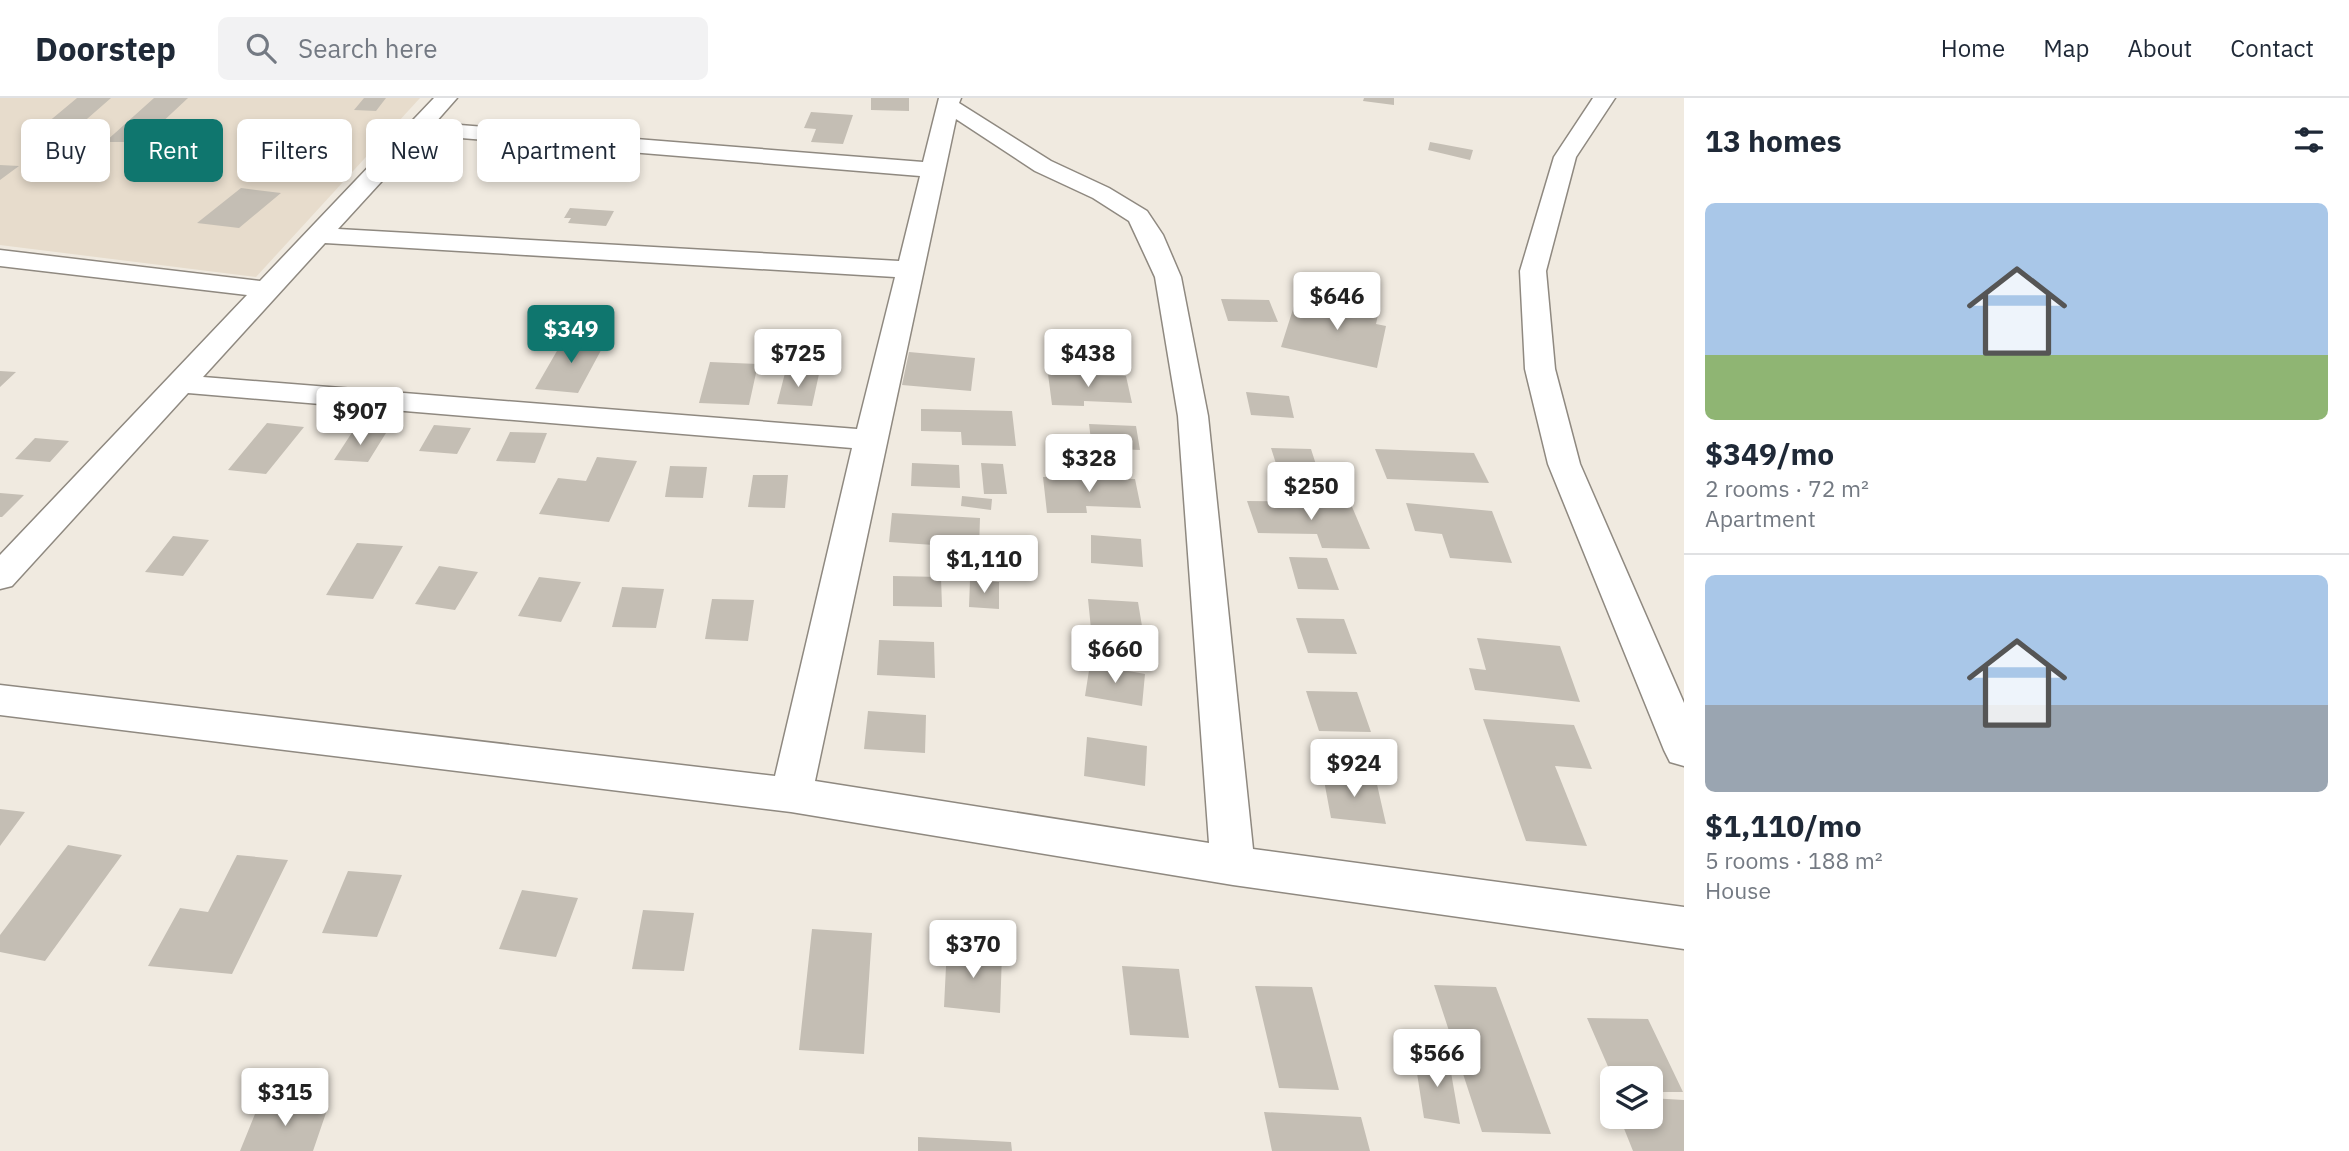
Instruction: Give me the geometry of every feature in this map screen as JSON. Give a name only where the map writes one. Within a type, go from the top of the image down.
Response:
[{"type":"street","points":[[425,119],[446,98]]},
{"type":"street","points":[[1604,98],[1565,157],[1533,271],[1540,369],[1564,464],[1681,734]]},
{"type":"street","points":[[792,794],[870,440],[949,102],[1043,166],[1101,193],[1139,216],[1168,277],[1193,416],[1233,866]]},
{"type":"street","points":[[463,132],[933,170]]},
{"type":"street","points":[[0,577],[367,182]]},
{"type":"street","points":[[318,235],[909,270]]},
{"type":"street","points":[[5,269],[33,262],[268,290]]},
{"type":"street","points":[[181,384],[870,440]]},
{"type":"street","points":[[0,700],[792,794],[1233,866],[1684,928]]},
{"type":"shaded area","points":[[0,98],[420,98],[401,119],[366,119],[366,157],[352,172],[352,119],[237,119],[237,182],[343,182],[256,277],[0,245]]},
{"type":"building","points":[[77,98],[111,98],[87,119],[52,119]]},
{"type":"building","points":[[154,98],[188,98],[166,119],[131,119]]},
{"type":"building","points":[[364,98],[386,98],[376,111],[354,110]]},
{"type":"building","points":[[871,98],[909,98],[909,111],[871,110]]},
{"type":"building","points":[[1364,98],[1394,98],[1394,105],[1363,101]]},
{"type":"building","points":[[811,112],[853,115],[843,144],[811,142],[816,129],[804,128]]},
{"type":"building","points":[[124,125],[124,142],[110,142],[110,138]]},
{"type":"building","points":[[1430,142],[1473,150],[1470,160],[1428,150]]},
{"type":"building","points":[[0,165],[19,166],[0,180]]},
{"type":"building","points":[[241,188],[281,193],[239,228],[197,223]]},
{"type":"building","points":[[570,208],[614,211],[606,226],[568,223],[571,218],[564,218]]},
{"type":"building","points":[[1318,297],[1379,310],[1376,324],[1386,326],[1377,368],[1281,347],[1294,306],[1314,310]]},
{"type":"building","points":[[1221,299],[1269,300],[1278,322],[1228,321]]},
{"type":"building","points":[[565,337],[606,341],[578,393],[535,389]]},
{"type":"building","points":[[909,352],[975,358],[971,391],[902,385]]},
{"type":"building","points":[[710,362],[758,364],[749,405],[699,403]]},
{"type":"building","points":[[0,371],[16,372],[0,387]]},
{"type":"building","points":[[785,373],[819,374],[812,406],[777,404]]},
{"type":"building","points":[[1048,374],[1126,376],[1132,403],[1084,401],[1084,406],[1052,405]]},
{"type":"building","points":[[1246,392],[1289,396],[1294,418],[1251,415]]},
{"type":"building","points":[[921,409],[1012,411],[1016,446],[962,445],[961,432],[921,431]]},
{"type":"building","points":[[267,423],[304,427],[266,474],[228,470]]},
{"type":"building","points":[[1089,424],[1136,426],[1140,450],[1092,448]]},
{"type":"building","points":[[434,425],[471,428],[457,454],[419,451]]},
{"type":"building","points":[[353,431],[386,433],[368,462],[334,460]]},
{"type":"building","points":[[510,432],[547,433],[535,463],[496,461]]},
{"type":"building","points":[[35,438],[69,441],[50,462],[15,459]]},
{"type":"building","points":[[1271,448],[1311,449],[1319,474],[1279,473]]},
{"type":"building","points":[[1375,449],[1474,453],[1489,483],[1387,479]]},
{"type":"building","points":[[597,457],[637,461],[609,522],[539,514],[558,478],[586,481]]},
{"type":"building","points":[[912,463],[959,465],[960,488],[911,486]]},
{"type":"building","points":[[981,463],[1003,464],[1007,494],[984,494]]},
{"type":"building","points":[[670,466],[707,467],[703,498],[665,497]]},
{"type":"building","points":[[753,475],[788,475],[785,508],[748,507]]},
{"type":"building","points":[[1043,477],[1135,479],[1141,508],[1086,506],[1087,513],[1047,513]]},
{"type":"building","points":[[0,493],[24,495],[2,517],[0,517]]},
{"type":"building","points":[[962,496],[992,499],[991,510],[961,506]]},
{"type":"building","points":[[1247,501],[1350,502],[1370,549],[1322,548],[1317,534],[1258,533]]},
{"type":"building","points":[[1406,503],[1492,511],[1512,563],[1450,558],[1442,534],[1415,531]]},
{"type":"building","points":[[892,513],[980,518],[979,548],[889,542]]},
{"type":"building","points":[[1091,535],[1141,539],[1143,567],[1091,563]]},
{"type":"building","points":[[173,536],[209,540],[183,576],[145,572]]},
{"type":"building","points":[[357,543],[403,546],[373,599],[326,595]]},
{"type":"building","points":[[1289,557],[1327,558],[1339,590],[1298,589]]},
{"type":"building","points":[[439,566],[478,572],[455,610],[415,604]]},
{"type":"building","points":[[893,576],[941,577],[942,607],[893,606]]},
{"type":"building","points":[[539,577],[581,582],[561,622],[518,616]]},
{"type":"building","points":[[970,580],[999,582],[999,609],[969,607]]},
{"type":"building","points":[[622,587],[664,589],[656,628],[612,627]]},
{"type":"building","points":[[712,599],[754,600],[748,641],[705,639]]},
{"type":"building","points":[[1088,599],[1138,602],[1143,632],[1091,629]]},
{"type":"building","points":[[1296,618],[1344,619],[1357,654],[1308,653]]},
{"type":"building","points":[[1477,638],[1560,646],[1580,702],[1475,690],[1469,668],[1486,670]]},
{"type":"building","points":[[879,640],[934,642],[935,678],[877,675]]},
{"type":"building","points":[[1090,664],[1145,674],[1142,706],[1085,696]]},
{"type":"building","points":[[1306,691],[1357,692],[1371,732],[1319,731]]},
{"type":"building","points":[[868,711],[926,715],[925,753],[864,749]]},
{"type":"building","points":[[1483,719],[1574,725],[1592,769],[1555,766],[1587,846],[1526,841]]},
{"type":"building","points":[[1087,737],[1147,746],[1145,786],[1084,776]]},
{"type":"building","points":[[1323,775],[1376,780],[1386,824],[1331,818]]},
{"type":"building","points":[[0,809],[25,812],[0,846]]},
{"type":"building","points":[[68,845],[122,855],[45,961],[0,952],[0,935]]},
{"type":"building","points":[[237,855],[288,860],[232,974],[148,966],[180,908],[208,912]]},
{"type":"building","points":[[348,871],[402,875],[377,937],[322,933]]},
{"type":"building","points":[[522,890],[578,898],[556,957],[499,949]]},
{"type":"building","points":[[643,910],[694,913],[684,971],[632,969]]},
{"type":"building","points":[[812,929],[872,933],[864,1054],[799,1050]]},
{"type":"building","points":[[947,946],[1002,953],[1000,1013],[944,1007]]},
{"type":"building","points":[[1122,966],[1179,969],[1189,1038],[1130,1035]]},
{"type":"building","points":[[1434,985],[1496,987],[1551,1134],[1482,1132]]},
{"type":"building","points":[[1255,986],[1312,987],[1339,1090],[1279,1088]]},
{"type":"building","points":[[1587,1018],[1648,1019],[1683,1092],[1663,1092],[1663,1066],[1608,1066]]},
{"type":"building","points":[[1414,1054],[1449,1061],[1460,1124],[1424,1118]]},
{"type":"building","points":[[1663,1099],[1684,1100],[1684,1151],[1633,1151],[1624,1129],[1663,1129]]},
{"type":"building","points":[[259,1104],[328,1107],[313,1151],[240,1151]]},
{"type":"building","points":[[1264,1112],[1361,1117],[1370,1151],[1272,1151]]},
{"type":"building","points":[[918,1137],[1011,1142],[1012,1151],[918,1151]]}]
